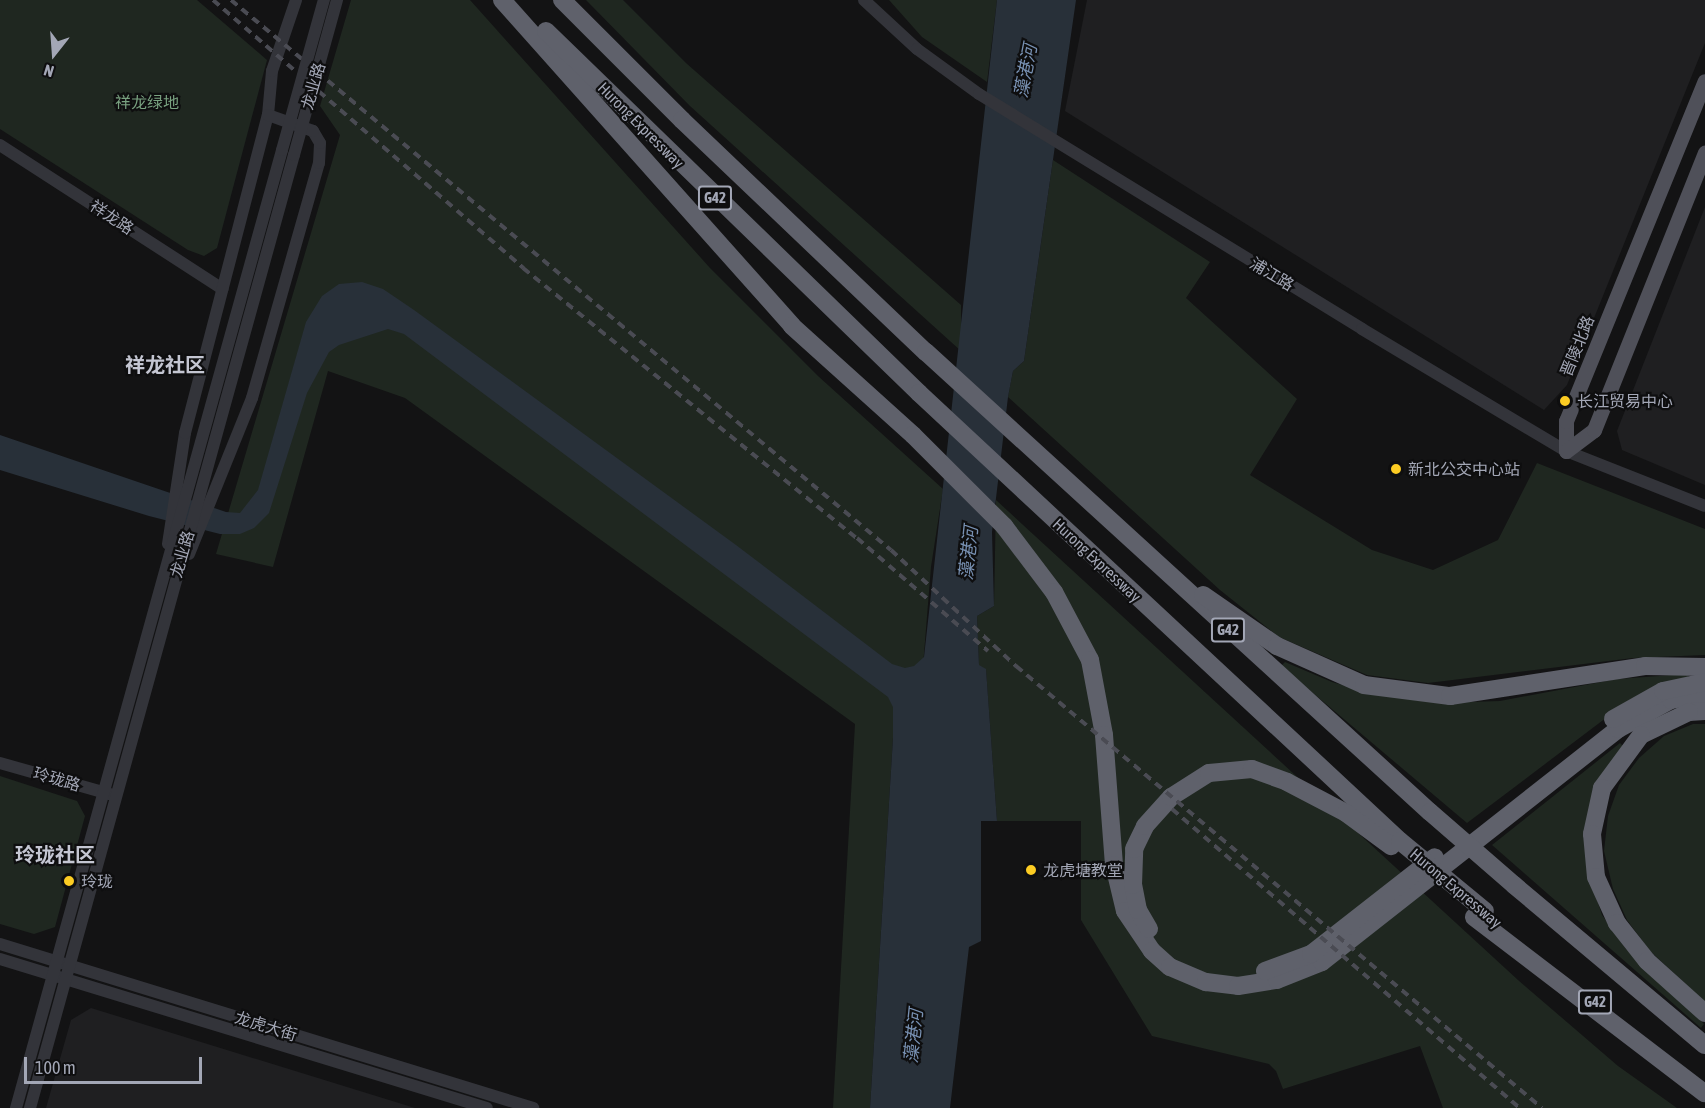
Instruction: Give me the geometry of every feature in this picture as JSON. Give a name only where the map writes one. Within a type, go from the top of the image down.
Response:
[{"type":"highway","points":[[502,0],[792,326],[913,435],[1005,526],[1054,592],[1090,660],[1104,735],[1114,865],[1125,911],[1152,951],[1170,967],[1206,982],[1256,984],[1295,975],[1322,962],[1618,729],[1671,700],[1705,694]]},
{"type":"highway","name":"Hurong Expressway","points":[[514,0],[919,393],[1395,843],[1479,914],[1705,1093]]},
{"type":"highway","name":"Hurong Expressway","points":[[562,0],[682,120],[926,352],[1028,443]]},
{"type":"highway","points":[[1028,443],[1203,595],[1278,646],[1364,685],[1450,696],[1645,666],[1705,667]]},
{"type":"highway","name":"G42","points":[[1028,443],[1430,812],[1705,1046]]},
{"type":"highway","points":[[1395,843],[1346,813],[1287,782],[1252,769],[1209,773],[1171,797],[1145,825],[1134,849],[1132,885],[1138,910],[1149,930],[1184,962],[1210,972],[1234,975],[1281,967],[1311,954],[1610,722],[1663,691],[1705,682]]},
{"type":"highway","points":[[1705,711],[1689,712],[1659,724],[1641,735],[1625,754],[1602,788],[1592,834],[1592,857],[1604,902],[1630,943],[1705,1014]]},
{"type":"main road","name":"晋陵北路","points":[[1566,451],[1566,421],[1705,81]]},
{"type":"main road","points":[[1566,451],[1594,430],[1705,152]]},
{"type":"street","points":[[164,601],[183,532],[177,485],[185,433],[268,115],[272,71],[296,0]]},
{"type":"street","name":"龙业路","points":[[30,1108],[60,977],[288,153],[324,0]]},
{"type":"street","name":"龙业路","points":[[288,153],[337,0]]},
{"type":"street","name":"浦江路","points":[[864,0],[917,49],[979,94],[1062,148],[1566,451],[1705,506]]},
{"type":"street","points":[[183,532],[213,496],[252,398],[319,163],[320,143],[313,131],[268,115]]},
{"type":"street","name":"祥龙路","points":[[0,145],[223,289]]},
{"type":"street","name":"玲珑路","points":[[0,763],[110,794]]},
{"type":"street","name":"龙虎大街","points":[[0,944],[64,962],[508,1104],[533,1108]]},
{"type":"street","name":"龙虎大街","points":[[0,959],[487,1108]]},
{"type":"street","name":"龙业路","points":[[16,1108],[60,977]]},
{"type":"shaded area","points":[[1087,0],[1705,0],[1705,43],[1567,385],[1544,410],[1065,111]]},
{"type":"shaded area","points":[[1705,207],[1705,485],[1622,450],[1617,431]]},
{"type":"shaded area","points":[[91,1008],[415,1108],[46,1108],[71,1020]]},
{"type":"green space","name":"祥龙绿地","points":[[0,0],[197,0],[267,60],[217,248],[204,256],[188,250],[0,129]]},
{"type":"green space","points":[[351,0],[470,0],[710,268],[818,376],[943,489],[931,567],[917,740],[893,738],[870,1108],[833,1108],[855,724],[405,398],[328,371],[273,567],[216,554],[340,135],[320,106]]},
{"type":"green space","points":[[586,0],[623,0],[686,63],[961,305],[961,351],[690,106]]},
{"type":"green space","points":[[889,0],[997,0],[987,82],[922,37]]},
{"type":"green space","points":[[1053,160],[1210,262],[1186,298],[1297,399],[1250,475],[1372,550],[1433,570],[1498,540],[1537,463],[1705,529],[1705,655],[1633,658],[1428,683],[1367,675],[1279,637],[1220,590],[1008,397],[1013,371],[1024,361]]},
{"type":"green space","points":[[996,500],[1518,980],[1618,1066],[1677,1108],[1443,1108],[1420,1046],[1283,1089],[1276,1071],[1269,1064],[1152,1036],[1081,920],[1081,821],[997,821],[986,670],[979,666],[977,616],[994,606]]},
{"type":"green space","points":[[1285,662],[1332,682],[1377,695],[1438,703],[1500,701],[1617,679],[1687,674],[1689,678],[1631,699],[1467,823],[1281,666]]},
{"type":"green space","points":[[1693,724],[1705,724],[1705,1002],[1650,951],[1627,920],[1613,889],[1604,851],[1608,816],[1619,785],[1639,758],[1664,736]]},
{"type":"green space","points":[[1620,743],[1624,747],[1600,777],[1590,878],[1602,915],[1626,949],[1704,1024],[1701,1028],[1492,845]]},
{"type":"green space","points":[[0,776],[77,801],[85,816],[55,927],[34,934],[0,924]]},
{"type":"water","name":"藻港河","points":[[997,0],[1076,0],[1024,361],[1013,371],[1008,397],[992,532],[994,606],[977,616],[979,665],[986,669],[997,821],[981,821],[981,941],[969,947],[950,1108],[870,1108],[893,738],[893,707],[888,697],[404,334],[388,329],[339,345],[329,352],[307,393],[269,513],[254,528],[240,534],[220,534],[149,516],[0,470],[0,435],[226,512],[240,513],[258,490],[306,322],[322,296],[339,284],[362,282],[383,289],[414,310],[736,545],[892,664],[905,668],[914,666],[924,657]]},
{"type":"railway","points":[[213,0],[523,268],[857,538],[988,651]]},
{"type":"railway","points":[[231,0],[891,550],[1016,666],[1542,1108]]},
{"type":"railway","points":[[1172,809],[1520,1108]]},
{"type":"place","name":"长江贸易中心","points":[[1565,401]]},
{"type":"place","name":"新北公交中心站","points":[[1396,469]]},
{"type":"place","name":"龙虎塘教堂","points":[[1031,870]]},
{"type":"place","name":"玲珑","points":[[69,881]]},
{"type":"district","name":"祥龙社区","points":[[165,364]]},
{"type":"district","name":"玲珑社区","points":[[55,854]]}]
